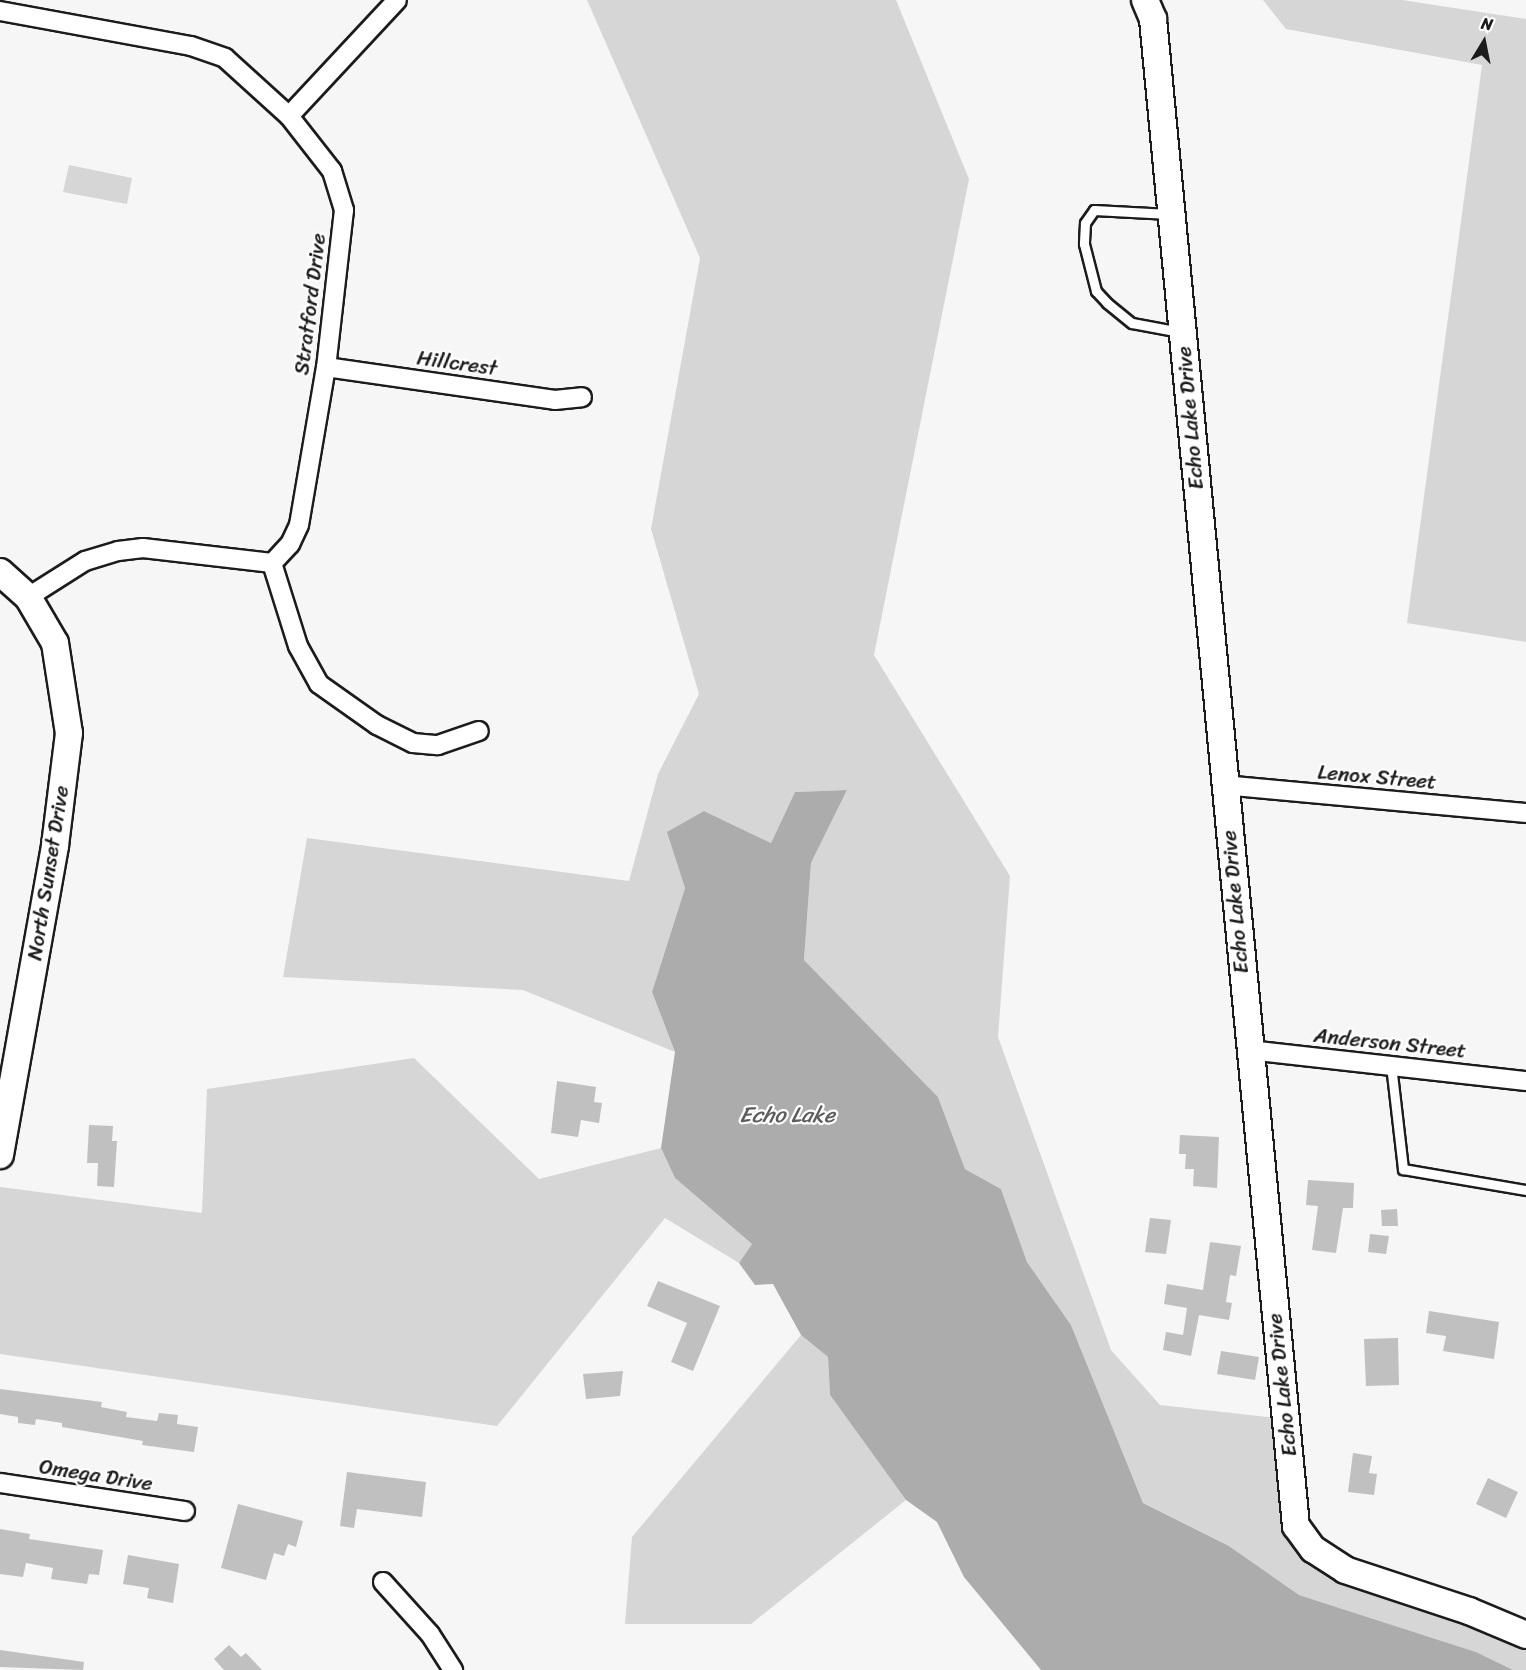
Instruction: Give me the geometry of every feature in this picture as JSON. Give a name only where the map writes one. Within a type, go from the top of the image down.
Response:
[{"type":"street","points":[[289,116],[397,0]]},
{"type":"street","name":"Echo Lake Drive","points":[[1149,10],[1172,214],[1224,785],[1296,1526],[1313,1549],[1345,1570],[1470,1611],[1526,1635]]},
{"type":"street","name":"Stratford Drive","points":[[0,11],[190,46],[225,58],[289,116],[332,171],[344,210],[326,368],[298,525],[290,544],[272,563]]},
{"type":"street","name":"Hillcrest","points":[[326,368],[555,399],[582,397]]},
{"type":"street","points":[[28,597],[86,561],[118,551],[143,548],[272,563],[298,646],[319,684],[377,725],[413,743],[438,745],[479,731]]},
{"type":"street","name":"North Sunset Drive","points":[[0,572],[28,597],[55,643],[69,733],[55,846],[0,1155]]},
{"type":"street","name":"Lenox Street","points":[[1224,785],[1526,813]]},
{"type":"street","name":"Anderson Street","points":[[1250,1050],[1526,1081]]},
{"type":"street","name":"Omega Drive","points":[[0,1483],[185,1511]]},
{"type":"street","points":[[383,1582],[430,1634],[453,1670]]},
{"type":"lane","points":[[1172,214],[1094,210],[1085,223],[1084,244],[1096,291],[1107,303],[1132,323],[1182,332]]},
{"type":"lane","points":[[1391,1065],[1403,1169],[1526,1190]]},
{"type":"shaded area","points":[[587,0],[896,0],[969,179],[874,655],[1010,876],[998,1037],[1111,1350],[1160,1405],[1286,1419],[1313,1549],[1526,1635],[1526,1670],[1513,1670],[1476,1652],[1299,1595],[1229,1546],[1143,1503],[1071,1325],[1027,1262],[1001,1189],[965,1169],[938,1097],[804,960],[811,863],[847,790],[795,792],[771,843],[704,811],[668,832],[685,888],[652,992],[675,1052],[523,990],[283,977],[307,838],[629,881],[658,774],[699,694],[651,529],[700,258]]},
{"type":"shaded area","points":[[1263,0],[1402,0],[1526,19],[1526,642],[1407,623],[1482,65],[1286,29]]},
{"type":"shaded area","points":[[69,165],[132,178],[127,204],[63,192]]},
{"type":"shaded area","points":[[414,1058],[539,1179],[661,1148],[675,1178],[752,1244],[739,1263],[665,1218],[497,1426],[0,1354],[0,1187],[202,1213],[207,1089]]},
{"type":"shaded area","points":[[801,1335],[828,1357],[830,1395],[906,1500],[751,1624],[625,1624],[632,1537]]},
{"type":"water","name":"Echo Lake","points":[[847,790],[811,863],[804,960],[938,1097],[965,1169],[1001,1189],[1027,1262],[1071,1325],[1143,1503],[1229,1546],[1299,1595],[1476,1652],[1513,1670],[1041,1670],[964,1577],[937,1522],[906,1500],[830,1395],[828,1357],[801,1335],[773,1284],[755,1285],[739,1263],[752,1244],[675,1178],[661,1148],[675,1052],[652,992],[685,888],[667,832],[704,811],[771,843],[795,792]]},
{"type":"building","points":[[557,1081],[596,1087],[594,1102],[602,1103],[599,1123],[581,1120],[578,1137],[551,1133]]},
{"type":"building","points":[[89,1125],[113,1126],[112,1141],[117,1141],[114,1187],[97,1186],[98,1163],[87,1163]]},
{"type":"building","points":[[1180,1135],[1219,1137],[1217,1188],[1193,1186],[1194,1169],[1185,1169],[1186,1154],[1179,1154]]},
{"type":"building","points":[[1308,1180],[1354,1183],[1353,1208],[1343,1208],[1336,1253],[1312,1250],[1318,1206],[1306,1205]]},
{"type":"building","points":[[1397,1209],[1398,1226],[1382,1226],[1381,1210]]},
{"type":"building","points":[[1150,1218],[1171,1220],[1166,1254],[1145,1252]]},
{"type":"building","points":[[1370,1234],[1389,1236],[1386,1254],[1368,1252]]},
{"type":"building","points":[[1210,1242],[1241,1246],[1236,1276],[1230,1275],[1226,1302],[1232,1303],[1229,1320],[1199,1315],[1191,1356],[1163,1350],[1166,1332],[1183,1335],[1187,1308],[1164,1304],[1167,1284],[1203,1290]]},
{"type":"building","points":[[658,1281],[720,1306],[693,1371],[671,1362],[687,1323],[647,1306]]},
{"type":"building","points":[[1429,1311],[1499,1322],[1494,1359],[1443,1351],[1446,1336],[1426,1333]]},
{"type":"building","points":[[1398,1338],[1399,1385],[1366,1386],[1364,1339]]},
{"type":"building","points":[[1221,1351],[1259,1357],[1255,1380],[1217,1374]]},
{"type":"building","points":[[623,1371],[620,1396],[586,1399],[583,1374]]},
{"type":"building","points":[[0,1389],[102,1402],[101,1407],[127,1412],[126,1417],[157,1421],[159,1413],[178,1415],[177,1424],[198,1427],[194,1452],[142,1445],[143,1441],[62,1427],[62,1423],[36,1419],[35,1425],[18,1423],[18,1417],[0,1414]]},
{"type":"building","points":[[1353,1453],[1372,1456],[1369,1473],[1377,1474],[1374,1495],[1348,1492]]},
{"type":"building","points":[[347,1472],[426,1482],[422,1517],[357,1509],[354,1528],[340,1526]]},
{"type":"building","points":[[1488,1478],[1518,1492],[1506,1518],[1476,1504]]},
{"type":"building","points":[[238,1504],[303,1521],[296,1547],[288,1544],[284,1556],[274,1553],[266,1580],[221,1568]]},
{"type":"building","points":[[0,1529],[30,1534],[29,1539],[103,1550],[99,1575],[89,1574],[87,1584],[51,1579],[53,1568],[26,1563],[23,1577],[0,1574]]},
{"type":"building","points":[[128,1555],[179,1564],[173,1603],[147,1598],[149,1588],[123,1584]]},
{"type":"building","points":[[229,1645],[241,1657],[246,1653],[262,1670],[224,1670],[214,1659]]},
{"type":"building","points":[[0,1650],[84,1662],[83,1670],[0,1667]]}]
